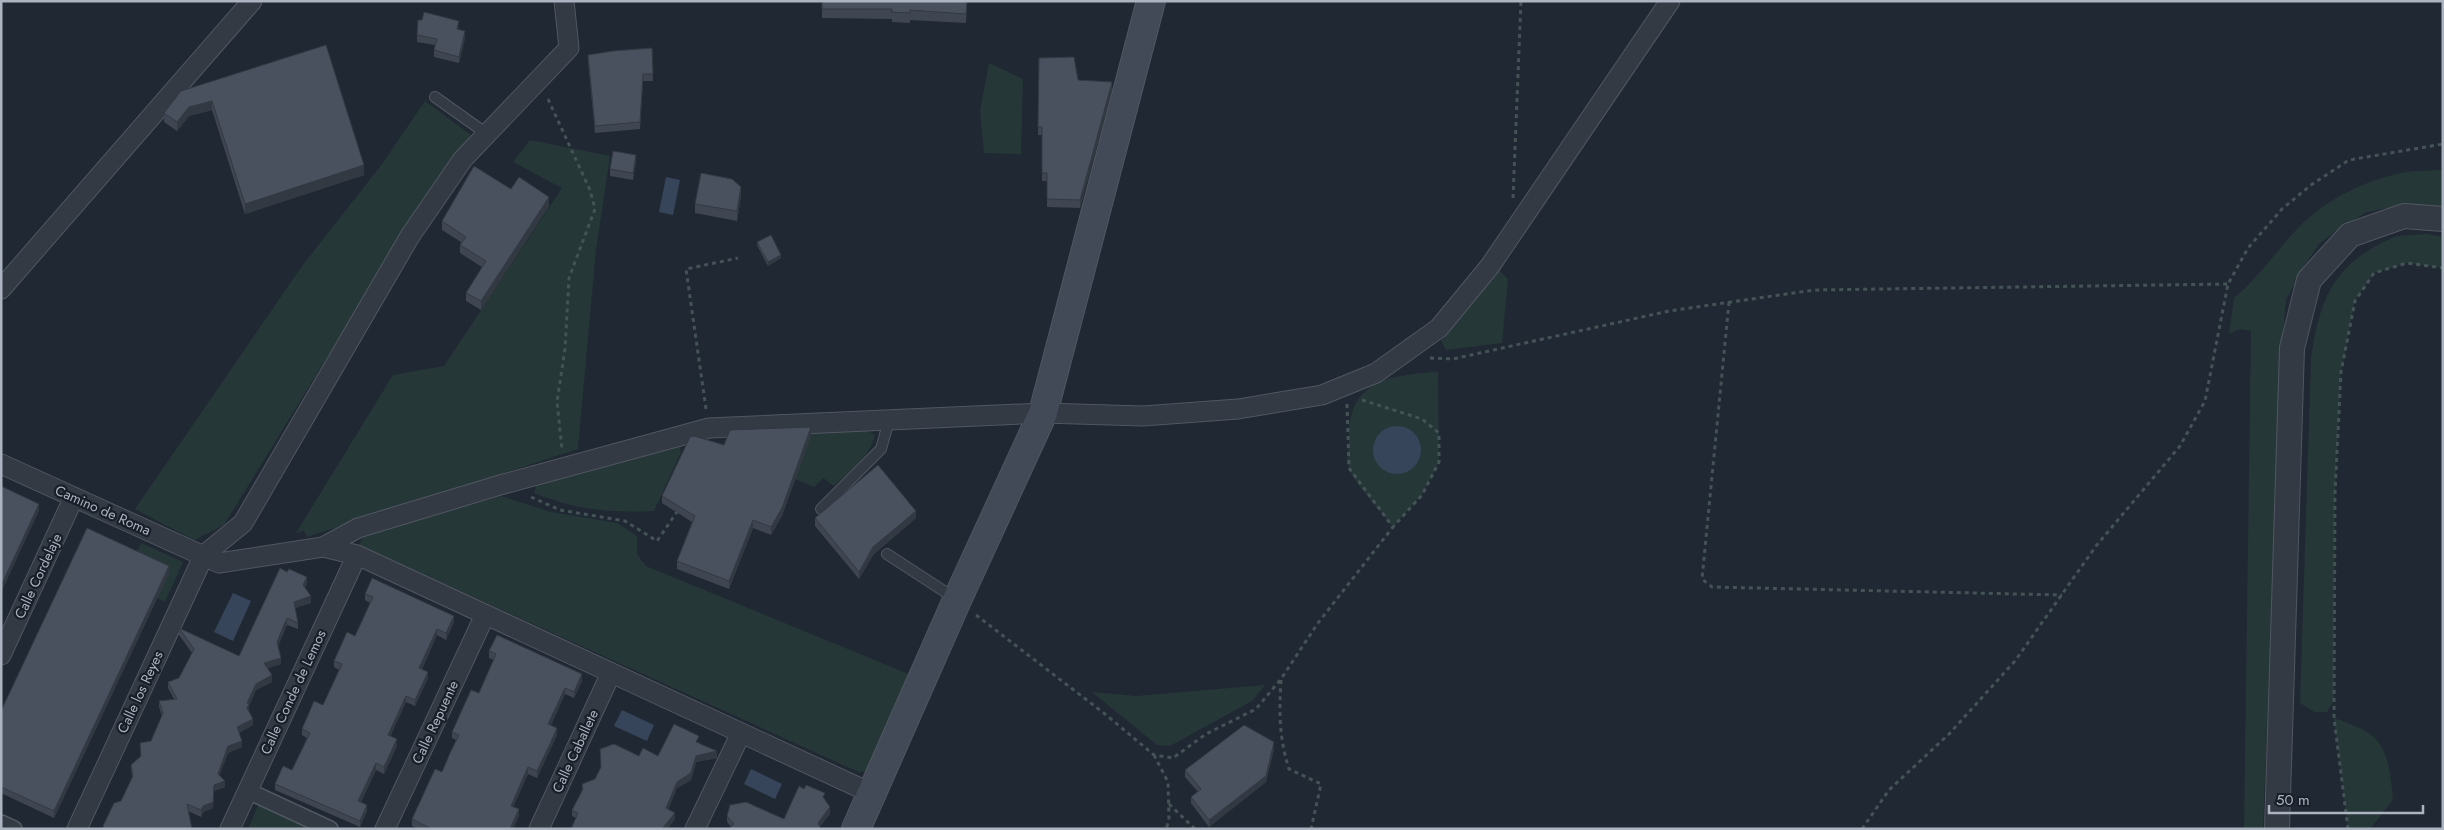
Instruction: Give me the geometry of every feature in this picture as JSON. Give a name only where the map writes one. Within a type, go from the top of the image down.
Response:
[{"type":"main road","points":[[856,829],[957,600],[1043,413],[1151,1]]},
{"type":"street","points":[[1,289],[252,1]]},
{"type":"street","points":[[204,556],[243,523],[410,236],[464,159],[570,48],[564,1]]},
{"type":"street","points":[[323,546],[358,528],[500,485],[709,428],[1043,413],[1143,416],[1238,409],[1322,395],[1345,386],[1376,373],[1439,328],[1490,266],[1670,1]]},
{"type":"street","points":[[2278,829],[2292,348],[2309,280],[2350,235],[2404,216],[2436,220]]},
{"type":"street","name":"Camino de Roma","points":[[1,464],[219,563],[323,546]]},
{"type":"street","name":"Calle Cordelaje","points":[[1,655],[74,496]]},
{"type":"street","points":[[323,546],[356,555],[873,794]]},
{"type":"street","name":"Calle Conde de Lemos","points":[[230,829],[356,555]]},
{"type":"street","name":"Calle los Reyes","points":[[77,829],[204,556]]},
{"type":"street","name":"Calle Repuente","points":[[385,829],[485,615]]},
{"type":"street","name":"Calle Caballete","points":[[539,829],[611,673]]},
{"type":"street","points":[[695,829],[740,733]]},
{"type":"street","points":[[248,790],[330,829]]},
{"type":"street","points":[[1,823],[14,829]]},
{"type":"lane","points":[[435,98],[487,134]]},
{"type":"lane","points":[[821,509],[881,449],[889,420]]},
{"type":"lane","points":[[887,554],[957,600]]},
{"type":"path","points":[[1511,236],[1521,1]]},
{"type":"path","points":[[539,80],[590,190],[595,210],[569,278],[564,356],[556,402],[566,467]]},
{"type":"path","points":[[1862,829],[1888,790],[1949,734],[2015,661],[2096,546],[2180,446],[2205,401],[2228,284],[2248,248],[2282,209],[2311,185],[2349,160],[2443,144]]},
{"type":"path","points":[[709,428],[686,269],[738,258]]},
{"type":"path","points":[[2348,829],[2334,718],[2335,493],[2342,372],[2355,301],[2374,273],[2407,263],[2443,268]]},
{"type":"path","points":[[1406,351],[1427,358],[1453,359],[1669,311],[1814,290],[2228,284]]},
{"type":"path","points":[[1729,302],[1702,579],[1712,587],[2062,595]]},
{"type":"path","points":[[1345,386],[1349,419],[1349,468],[1393,527]]},
{"type":"path","points":[[1154,755],[1173,758],[1206,734],[1256,709],[1281,679],[1318,623],[1393,527],[1422,495],[1435,470],[1439,462],[1439,432],[1422,418],[1357,398],[1345,386]]},
{"type":"path","points":[[500,485],[560,510],[625,521],[657,541],[678,512],[681,503]]},
{"type":"path","points":[[957,600],[1105,714],[1154,755],[1168,782],[1170,820],[1166,829]]},
{"type":"path","points":[[1281,679],[1279,712],[1281,741],[1289,769],[1321,784],[1311,829]]},
{"type":"path","points":[[1169,804],[1195,829]]},
{"type":"shaded area","points":[[989,63],[1023,79],[1021,154],[984,153],[980,111]]},
{"type":"shaded area","points":[[425,101],[471,135],[456,152],[407,227],[224,525],[194,540],[135,509],[302,266],[382,164]]},
{"type":"shaded area","points":[[530,140],[610,156],[596,250],[578,449],[307,537],[304,531],[296,533],[393,375],[444,366],[562,188],[513,162]]},
{"type":"shaded area","points":[[2443,170],[2443,208],[2402,205],[2367,212],[2340,228],[2319,244],[2304,266],[2286,300],[2282,344],[2263,829],[2244,829],[2251,331],[2240,329],[2229,334],[2234,298],[2298,228],[2332,200],[2373,181],[2401,173]]},
{"type":"shaded area","points":[[2427,234],[2443,237],[2443,268],[2407,263],[2374,273],[2355,301],[2341,372],[2335,493],[2334,700],[2327,712],[2315,712],[2300,703],[2311,359],[2314,338],[2325,301],[2343,272],[2356,259],[2392,238],[2405,235]]},
{"type":"shaded area","points":[[1498,269],[1508,279],[1502,343],[1446,350],[1441,341]]},
{"type":"shaded area","points":[[1438,372],[1439,462],[1422,495],[1393,527],[1351,474],[1348,457],[1351,418],[1356,403],[1365,392],[1376,384],[1404,375]]},
{"type":"shaded area","points":[[868,431],[875,435],[869,450],[859,463],[834,486],[823,478],[814,487],[795,479],[812,432]]},
{"type":"shaded area","points":[[679,444],[681,452],[654,511],[607,511],[579,507],[534,493],[537,482]]},
{"type":"shaded area","points":[[501,496],[551,512],[617,523],[637,536],[637,554],[646,566],[911,675],[873,770],[859,772],[843,765],[359,545],[364,535]]},
{"type":"shaded area","points":[[141,543],[183,562],[165,602],[157,598],[134,557]]},
{"type":"shaded area","points":[[1265,685],[1252,701],[1170,746],[1157,745],[1092,692],[1136,696]]},
{"type":"shaded area","points":[[2334,718],[2359,728],[2374,737],[2388,762],[2393,800],[2370,829],[2348,829]]},
{"type":"shaded area","points":[[260,801],[319,829],[248,829]]},
{"type":"water","points":[[666,177],[680,180],[673,215],[659,212]]},
{"type":"water","points":[[1397,426],[1406,428],[1414,433],[1419,441],[1421,450],[1419,459],[1414,467],[1406,472],[1397,474],[1388,472],[1380,467],[1375,459],[1373,450],[1375,441],[1380,433],[1388,428]]},
{"type":"water","points":[[233,593],[251,601],[233,641],[214,632]]},
{"type":"water","points":[[622,710],[654,725],[647,741],[614,726]]},
{"type":"water","points":[[751,769],[782,784],[775,799],[744,784]]},
{"type":"building","points":[[822,1],[967,1],[966,14],[910,10],[910,13],[892,12],[892,9],[822,9]]},
{"type":"building","points":[[424,12],[459,21],[457,29],[465,31],[459,57],[434,50],[437,39],[417,35],[418,20],[422,20]]},
{"type":"building","points":[[326,45],[364,165],[245,204],[212,101],[189,107],[177,122],[164,113],[181,91]]},
{"type":"building","points":[[652,48],[653,74],[643,74],[640,122],[595,126],[588,55]]},
{"type":"building","points":[[1074,57],[1078,80],[1112,82],[1080,200],[1047,199],[1047,173],[1042,173],[1042,127],[1038,127],[1039,58]]},
{"type":"building","points":[[613,151],[636,155],[633,173],[610,169]]},
{"type":"building","points":[[474,166],[511,189],[519,177],[549,197],[481,301],[466,293],[486,261],[460,245],[466,237],[442,221]]},
{"type":"building","points":[[701,173],[732,179],[741,187],[737,211],[695,204]]},
{"type":"building","points":[[771,235],[781,255],[768,262],[757,242]]},
{"type":"building","points":[[811,427],[782,508],[771,527],[753,520],[729,581],[677,561],[695,516],[662,496],[690,437],[694,436],[724,445],[730,430]]},
{"type":"building","points":[[878,465],[916,511],[873,547],[859,572],[815,518]]},
{"type":"building","points":[[1,486],[39,504],[1,586]]},
{"type":"building","points":[[87,528],[169,566],[54,811],[1,787],[1,711]]},
{"type":"building","points":[[280,568],[287,572],[289,569],[307,577],[303,585],[311,596],[294,602],[298,623],[287,618],[277,642],[281,658],[264,663],[272,675],[256,684],[247,703],[249,704],[247,708],[253,719],[237,727],[242,741],[228,746],[218,774],[225,781],[214,785],[213,802],[203,806],[201,810],[187,804],[192,829],[105,829],[103,826],[114,803],[121,801],[133,776],[131,765],[141,756],[140,743],[151,741],[163,713],[159,701],[177,699],[168,682],[179,678],[194,649],[179,628],[239,656]]},
{"type":"building","points":[[372,578],[454,616],[446,633],[437,629],[419,668],[428,672],[415,700],[406,696],[388,735],[397,739],[384,767],[376,763],[358,801],[367,805],[360,821],[275,784],[283,766],[292,770],[310,733],[302,729],[314,701],[323,705],[342,664],[334,661],[347,632],[355,636],[373,597],[365,594]]},
{"type":"building","points":[[497,635],[582,674],[574,692],[565,688],[548,724],[557,728],[537,771],[528,767],[511,806],[519,809],[510,829],[432,829],[412,819],[435,769],[442,772],[459,735],[452,732],[471,690],[479,693],[496,654],[489,651]]},
{"type":"building","points":[[674,724],[699,736],[696,742],[717,751],[696,756],[691,773],[677,782],[666,808],[675,813],[662,829],[571,829],[578,813],[572,810],[583,789],[582,784],[595,779],[601,767],[600,749],[614,744],[639,756],[643,748],[658,756]]},
{"type":"building","points":[[1244,725],[1274,742],[1266,776],[1209,820],[1191,797],[1201,789],[1185,770]]},
{"type":"building","points":[[806,785],[825,793],[823,797],[830,807],[818,823],[821,829],[728,829],[734,824],[727,816],[730,805],[746,802],[784,819],[799,786],[804,789]]}]
